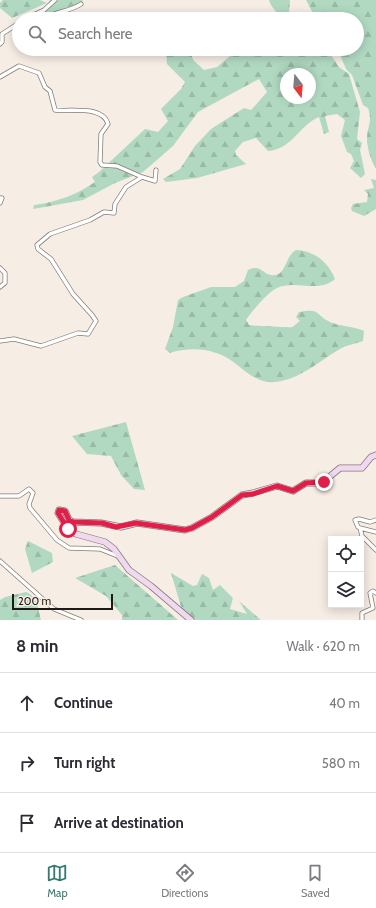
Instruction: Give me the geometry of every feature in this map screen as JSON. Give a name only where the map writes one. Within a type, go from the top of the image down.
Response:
[{"type":"main road","points":[[191,620],[151,586],[129,570],[114,548],[105,542],[76,534],[68,529],[58,513],[59,510],[65,511],[69,520],[73,522],[102,523],[116,527],[136,523],[185,530],[192,528],[212,517],[240,496],[277,486],[293,491],[306,483],[322,483],[342,467],[357,469],[362,468],[371,457],[376,455]]},
{"type":"street","points":[[40,12],[55,0]]},
{"type":"street","points":[[59,12],[72,10],[81,4]]},
{"type":"street","points":[[0,44],[2,42],[2,34],[12,28]]},
{"type":"street","points":[[0,77],[19,66],[39,73],[45,87],[50,91],[55,110],[93,111],[105,118],[108,124],[100,134],[100,162],[102,165],[117,166],[155,181],[156,170]]},
{"type":"street","points":[[0,341],[14,339],[41,346],[78,333],[88,334],[96,322],[92,315],[73,294],[51,259],[38,249],[37,245],[50,234],[90,220],[104,212],[114,213],[115,204],[126,187],[142,177]]},
{"type":"street","points":[[0,198],[2,198],[0,203]]},
{"type":"street","points":[[0,268],[5,273],[5,283],[0,287]]},
{"type":"street","points":[[0,496],[19,496],[29,489],[31,490],[33,493],[29,504],[30,508],[57,540],[69,548],[100,548],[121,557]]},
{"type":"street","points":[[376,520],[370,522],[356,519],[355,523],[360,528],[362,536],[376,550]]},
{"type":"street","points":[[360,528],[376,532]]},
{"type":"street","points":[[0,561],[54,609],[81,620]]},
{"type":"street","points":[[362,620],[362,613],[373,608],[370,593],[373,591],[376,593]]},
{"type":"green space","points":[[3,0],[40,0],[47,3],[26,12],[12,12],[12,18],[0,8],[0,3]]},
{"type":"green space","points":[[50,0],[83,0],[75,5],[53,12],[45,12]]},
{"type":"green space","points":[[269,0],[290,0],[289,12],[276,12]]},
{"type":"green space","points":[[306,0],[376,0],[376,169],[372,162],[367,143],[370,121],[368,108],[363,105],[352,75],[346,69],[340,56],[364,56],[364,12],[312,12]]},
{"type":"green space","points":[[166,56],[192,56],[193,60],[204,70],[217,67],[230,56],[332,56],[339,67],[349,74],[360,112],[357,139],[362,143],[360,150],[365,174],[361,178],[350,168],[354,161],[351,154],[347,152],[341,136],[345,120],[337,114],[325,116],[329,132],[324,134],[319,117],[306,125],[284,146],[277,149],[268,151],[256,138],[243,142],[235,151],[236,155],[246,164],[197,178],[166,182],[163,179],[180,169],[195,146],[211,129],[244,108],[251,110],[267,92],[259,79],[198,112],[173,146],[143,172],[115,183],[83,200],[33,209],[34,205],[51,202],[66,197],[88,187],[95,182],[92,177],[145,129],[158,132],[168,121],[161,109],[181,89],[185,82],[167,64]]},
{"type":"green space","points":[[371,179],[376,180],[376,209],[364,216],[352,211],[351,208],[353,204],[367,202],[368,194],[364,190],[374,188]]},
{"type":"green space","points":[[296,250],[315,255],[320,258],[329,267],[335,279],[321,285],[291,285],[273,290],[264,298],[246,320],[249,325],[293,327],[300,321],[296,317],[299,312],[314,311],[330,322],[364,331],[363,341],[342,348],[301,374],[292,378],[274,382],[261,381],[222,355],[192,349],[170,353],[165,349],[173,327],[178,300],[211,287],[235,287],[244,281],[248,270],[253,268],[260,269],[271,275],[279,274],[290,256]]},
{"type":"green space","points":[[126,422],[145,490],[134,489],[121,475],[111,456],[87,454],[72,436]]},
{"type":"green space","points":[[28,541],[52,553],[53,562],[32,573],[25,549]]},
{"type":"green space","points":[[115,565],[178,620],[122,620],[122,615],[106,596],[75,578]]},
{"type":"green space","points":[[171,573],[193,586],[197,585],[202,574],[209,578],[213,590],[220,585],[233,598],[230,609],[247,614],[239,601],[261,620],[196,620],[182,610]]},
{"type":"green space","points":[[26,592],[35,600],[41,620],[0,620],[0,600],[5,597]]},
{"type":"route","points":[[68,529],[58,513],[61,509],[65,511],[69,520],[73,522],[102,523],[116,527],[136,523],[185,530],[192,528],[212,517],[230,505],[237,497],[242,495],[253,494],[277,486],[293,491],[306,483],[324,482]]}]
